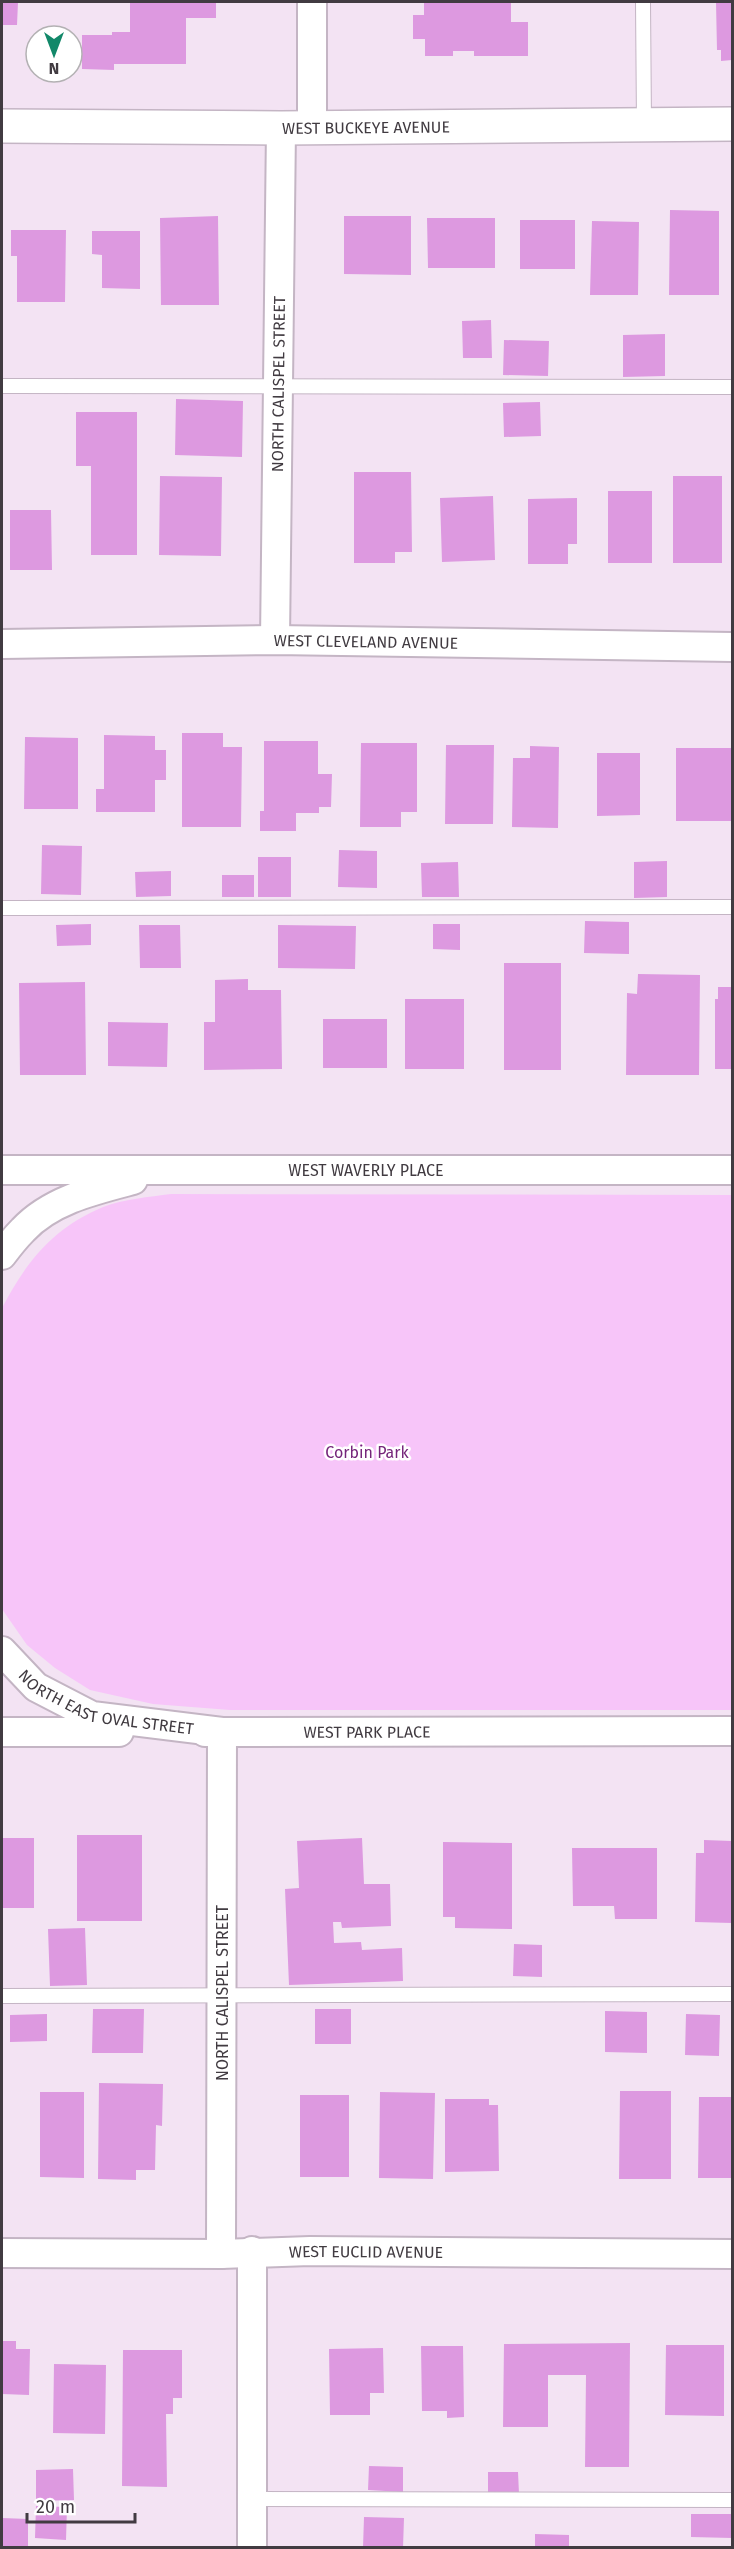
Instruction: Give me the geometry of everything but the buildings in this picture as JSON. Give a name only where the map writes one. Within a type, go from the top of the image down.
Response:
[{"type":"main road","name":"WEST BUCKEYE AVENUE","points":[[2,126],[297,128],[732,124]]},
{"type":"street","name":"NORTH CALISPEL STREET","points":[[275,640],[278,387],[297,128],[312,2]]},
{"type":"street","name":"WEST CLEVELAND AVENUE","points":[[2,644],[275,640],[732,647]]},
{"type":"street","name":"WEST WAVERLY PLACE","points":[[2,1170],[732,1170]]},
{"type":"street","points":[[2,1256],[24,1228],[75,1196],[170,1170]]},
{"type":"street","name":"NORTH EAST OVAL STREET","points":[[2,1651],[36,1688],[92,1716],[222,1732]]},
{"type":"street","name":"WEST PARK PLACE","points":[[2,1732],[732,1731]]},
{"type":"street","name":"NORTH CALISPEL STREET","points":[[221,2254],[222,1732]]},
{"type":"street","points":[[252,2251],[252,2547]]},
{"type":"street","name":"WEST EUCLID AVENUE","points":[[2,2253],[221,2254],[252,2251],[732,2254]]},
{"type":"lane","points":[[643,2],[644,125]]},
{"type":"lane","points":[[2,386],[732,387]]},
{"type":"lane","points":[[2,908],[732,908]]},
{"type":"lane","points":[[2,1996],[732,1994]]},
{"type":"lane","points":[[252,2499],[732,2500]]},
{"type":"green space","name":"Corbin Park","points":[[171,1194],[732,1195],[732,1710],[230,1710],[153,1704],[90,1690],[55,1668],[27,1645],[2,1609],[2,1308],[31,1261],[55,1236],[70,1225],[85,1215],[111,1204]]}]
